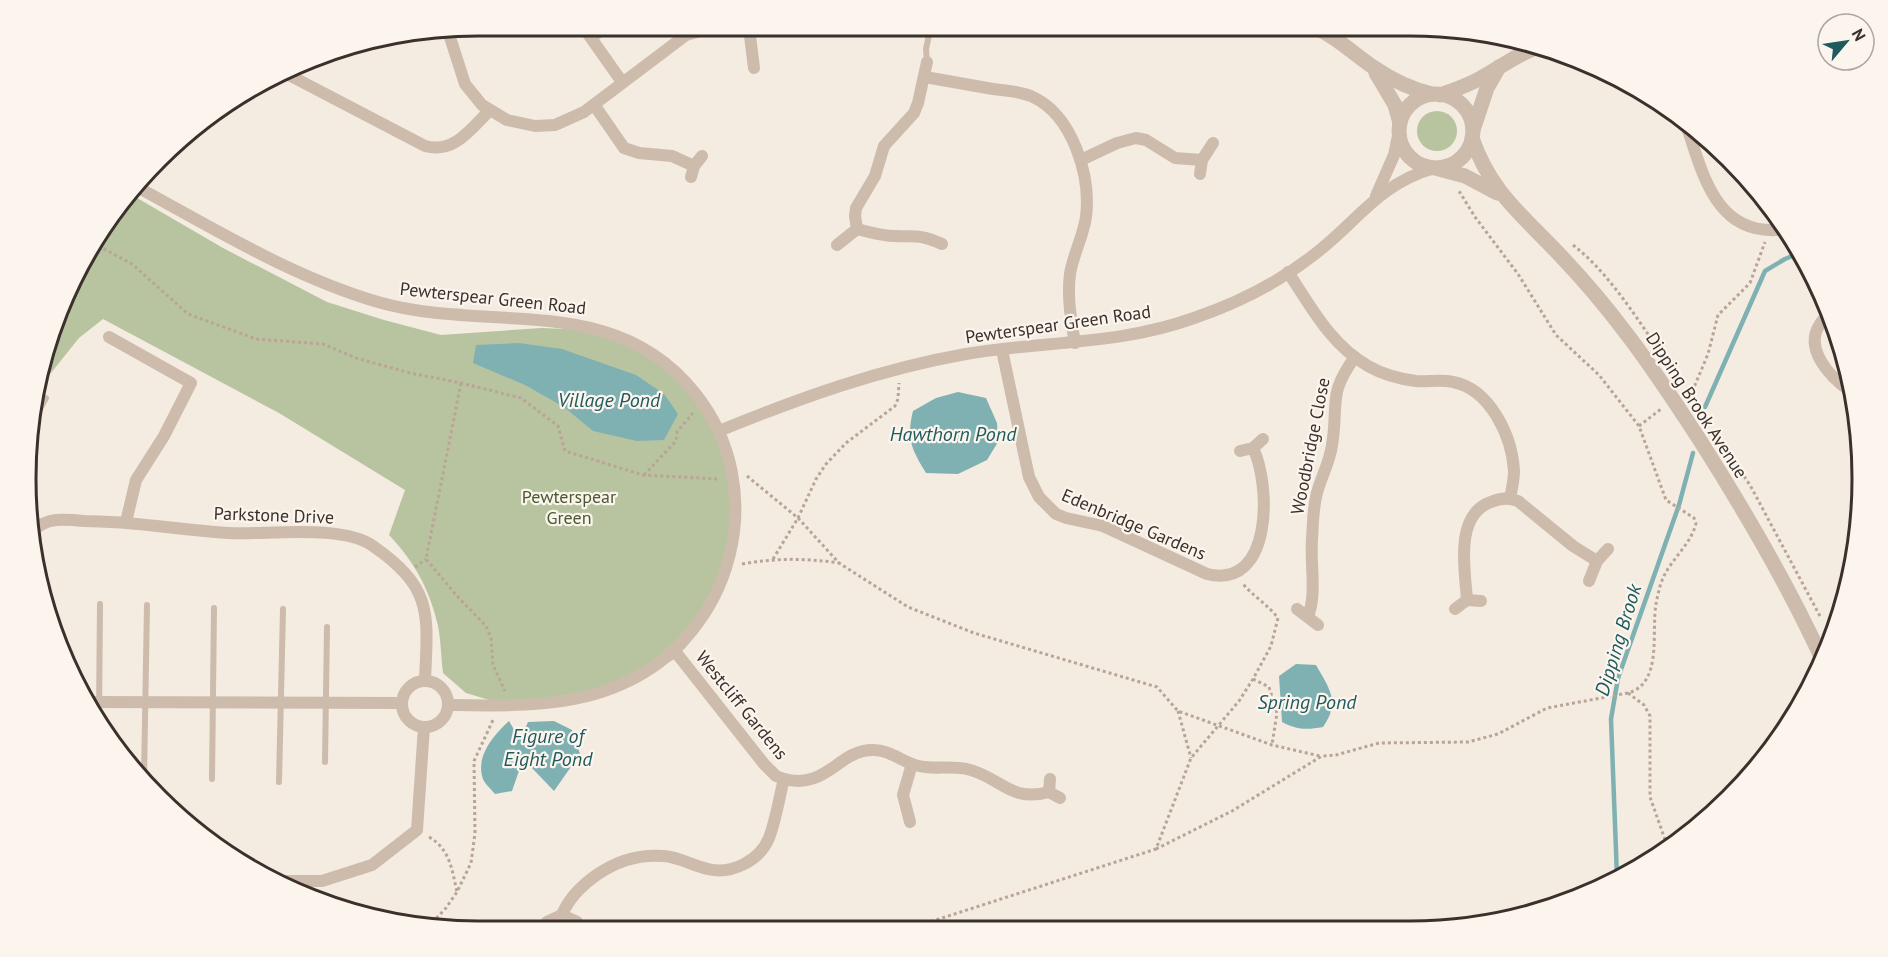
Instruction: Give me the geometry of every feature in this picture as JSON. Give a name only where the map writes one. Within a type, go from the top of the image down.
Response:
[{"type":"street","points":[[593,36],[591,38],[622,82]]},
{"type":"street","points":[[450,37],[465,84],[489,111],[516,123],[544,126],[564,122],[595,106],[677,36]]},
{"type":"street","points":[[752,36],[754,68]]},
{"type":"street","points":[[1332,36],[1371,66],[1403,85],[1458,102],[1466,109],[1471,119],[1472,134]]},
{"type":"street","points":[[1399,127],[1404,112],[1411,103],[1421,97],[1458,89],[1527,52]]},
{"type":"street","points":[[857,229],[856,208],[875,176],[884,146],[914,113],[927,62]]},
{"type":"street","points":[[1371,66],[1391,97],[1404,151],[1413,160],[1436,168],[1455,163],[1464,156],[1487,88],[1500,67]]},
{"type":"street","points":[[293,77],[425,146],[434,148],[455,143],[489,111]]},
{"type":"street","points":[[925,77],[1033,97],[1060,120],[1081,159],[1085,175],[1087,204],[1081,238],[1070,275],[1069,305],[1075,343]]},
{"type":"street","points":[[595,106],[624,148],[639,153],[672,156],[692,172],[702,156]]},
{"type":"street","name":"Pewterspear Green Road","points":[[1374,200],[1394,155],[1399,127]]},
{"type":"street","name":"Dipping Brook Avenue","points":[[1472,134],[1487,174],[1502,196],[1566,262],[1619,324],[1673,400],[1724,479],[1798,606],[1818,649]]},
{"type":"street","points":[[1691,137],[1708,186],[1720,207],[1736,222],[1753,230],[1776,231]]},
{"type":"street","points":[[1081,159],[1117,142],[1137,138],[1146,140],[1175,158],[1202,160]]},
{"type":"street","points":[[1200,174],[1202,160],[1213,143]]},
{"type":"street","name":"Pewterspear Green Road","points":[[719,431],[839,385],[900,368],[968,354],[1125,336],[1164,328],[1195,318],[1230,303],[1288,272],[1334,239],[1374,200],[1404,179],[1436,168]]},
{"type":"street","name":"Dipping Brook Avenue","points":[[1436,168],[1464,176],[1502,196]]},
{"type":"street","name":"Pewterspear Green Road","points":[[143,190],[281,265],[327,286],[381,303],[445,314],[554,321],[594,328],[616,335],[637,344],[671,367],[699,398],[719,431],[732,477],[735,501],[735,523],[730,554],[713,601],[694,628],[674,650],[621,685],[582,697],[524,704],[449,705]]},
{"type":"street","points":[[837,245],[857,229]]},
{"type":"street","points":[[857,229],[894,237],[915,235],[928,237],[943,245]]},
{"type":"street","points":[[1288,272],[1325,328],[1354,357],[1369,366],[1399,378],[1417,381],[1452,381],[1479,394],[1494,412],[1508,442],[1514,472],[1510,498]]},
{"type":"street","points":[[1823,321],[1819,324],[1814,341],[1819,358],[1833,379],[1842,385]]},
{"type":"street","points":[[109,337],[191,383],[164,436],[136,480],[126,522]]},
{"type":"street","name":"Edenbridge Gardens","points":[[1002,350],[1029,477],[1033,488],[1047,506],[1056,514],[1103,526],[1207,574],[1215,576],[1233,573]]},
{"type":"street","name":"Woodbridge Close","points":[[1308,617],[1314,592],[1312,541],[1316,495],[1333,444],[1335,392],[1354,357]]},
{"type":"street","points":[[1233,573],[1250,560],[1256,551],[1262,528],[1264,486],[1262,471],[1252,446]]},
{"type":"street","points":[[1467,600],[1466,541],[1470,519],[1485,504],[1498,499],[1510,498],[1526,506],[1560,535],[1597,561]]},
{"type":"street","name":"Parkstone Drive","points":[[39,526],[42,523],[57,520],[126,522],[230,533],[329,534],[356,538],[371,544],[407,574],[422,599],[427,626],[425,680]]},
{"type":"street","points":[[1589,581],[1597,561],[1608,549]]},
{"type":"street","points":[[1455,609],[1467,600],[1481,601]]},
{"type":"street","points":[[1297,609],[1318,625]]},
{"type":"street","name":"Westcliff Gardens","points":[[674,650],[764,764],[784,779],[800,781],[818,777],[849,757],[872,750],[888,753],[912,764],[938,769],[965,769],[1020,793],[1054,795],[1050,779]]},
{"type":"street","points":[[425,680],[432,681],[445,690],[449,705],[444,719],[431,727],[424,727],[415,725],[405,716],[402,703],[407,689],[425,680]]},
{"type":"street","points":[[96,702],[402,703]]},
{"type":"street","points":[[296,881],[322,881],[372,865],[417,830],[424,727]]},
{"type":"street","points":[[910,822],[903,795],[912,764]]},
{"type":"street","name":"Westcliff Gardens","points":[[562,915],[570,898],[583,886],[606,869],[625,860],[645,856],[665,856],[714,870],[729,869],[749,861],[761,851],[770,836],[784,779]]},
{"type":"street","points":[[549,921],[562,915],[575,921]]},
{"type":"lane","points":[[927,62],[926,49],[929,36]]},
{"type":"lane","points":[[43,403],[46,398]]},
{"type":"lane","points":[[94,698],[100,604]]},
{"type":"lane","points":[[144,768],[147,605]]},
{"type":"lane","points":[[212,779],[214,608]]},
{"type":"lane","points":[[279,782],[283,609]]},
{"type":"lane","points":[[325,762],[327,627]]},
{"type":"path","points":[[1178,711],[1272,745],[1322,756],[1336,755],[1379,743],[1468,742],[1498,734],[1546,708],[1622,695],[1637,691],[1646,683],[1652,668],[1656,607],[1661,582],[1695,528],[1694,518],[1685,510],[1669,503],[1662,493],[1639,426],[1599,375],[1556,335],[1518,273],[1474,217],[1459,192]]},
{"type":"path","points":[[1683,393],[1695,385],[1708,354],[1718,315],[1750,284],[1769,232]]},
{"type":"path","points":[[101,247],[132,264],[188,314],[256,339],[322,344],[356,358],[410,373],[521,398],[558,426],[565,451],[644,475],[720,479]]},
{"type":"path","points":[[773,559],[798,518],[816,479],[839,450],[852,437],[895,406],[898,399],[900,368]]},
{"type":"path","points":[[460,383],[426,559],[486,626],[491,638],[493,665],[505,691]]},
{"type":"path","points":[[1639,426],[1664,407]]},
{"type":"path","points":[[644,475],[676,441],[677,432],[694,412]]},
{"type":"path","points":[[747,476],[798,518],[838,563],[908,607],[974,633],[1157,687],[1178,711],[1191,758]]},
{"type":"path","points":[[742,564],[773,559],[806,559],[838,563]]},
{"type":"path","points":[[1156,849],[1191,758],[1239,701],[1271,646],[1278,618],[1267,604],[1247,589],[1233,573]]},
{"type":"path","points":[[1253,679],[1269,687],[1277,713],[1272,745]]},
{"type":"path","points":[[1628,693],[1644,705],[1650,716],[1650,797],[1665,839]]},
{"type":"path","points":[[436,919],[457,892],[471,863],[475,833],[474,761],[493,720],[500,719]]},
{"type":"path","points":[[933,921],[1156,849],[1232,811],[1322,756]]},
{"type":"path","points":[[417,830],[440,843],[451,863],[457,892]]},
{"type":"green space","points":[[1437,111],[1445,112],[1451,117],[1456,123],[1456,139],[1451,145],[1445,150],[1437,151],[1429,150],[1423,145],[1418,139],[1417,131],[1418,123],[1423,117],[1429,112]]},
{"type":"green space","name":"Pewterspear Green","points":[[137,198],[223,248],[327,302],[384,320],[441,335],[541,328],[594,330],[641,350],[692,392],[712,417],[735,483],[732,568],[719,598],[686,647],[673,660],[621,685],[506,705],[466,693],[443,673],[439,632],[426,588],[406,555],[389,535],[405,490],[279,413],[103,319],[79,338],[48,376],[59,336],[82,283],[95,257]]},
{"type":"water","name":"Village Pond","points":[[519,343],[562,349],[636,375],[664,394],[678,414],[664,440],[637,441],[593,431],[564,407],[525,385],[473,363],[476,345]]},
{"type":"water","name":"Hawthorn Pond","points":[[958,392],[986,398],[997,423],[998,442],[987,460],[958,474],[926,473],[917,458],[910,437],[913,411],[936,398]]},
{"type":"water","name":"Spring Pond","points":[[1296,664],[1316,665],[1329,688],[1331,710],[1323,727],[1302,729],[1282,722],[1279,676]]},
{"type":"water","name":"Figure of Eight Pond","points":[[509,721],[520,740],[528,722],[554,721],[572,730],[580,754],[554,791],[531,767],[522,762],[512,791],[495,794],[484,781],[481,770],[484,754],[492,739]]},
{"type":"waterway","name":"Dipping Brook","points":[[1705,407],[1765,271],[1792,256]]},
{"type":"waterway","name":"Dipping Brook","points":[[1617,869],[1611,719],[1618,678],[1679,505],[1693,453]]}]
